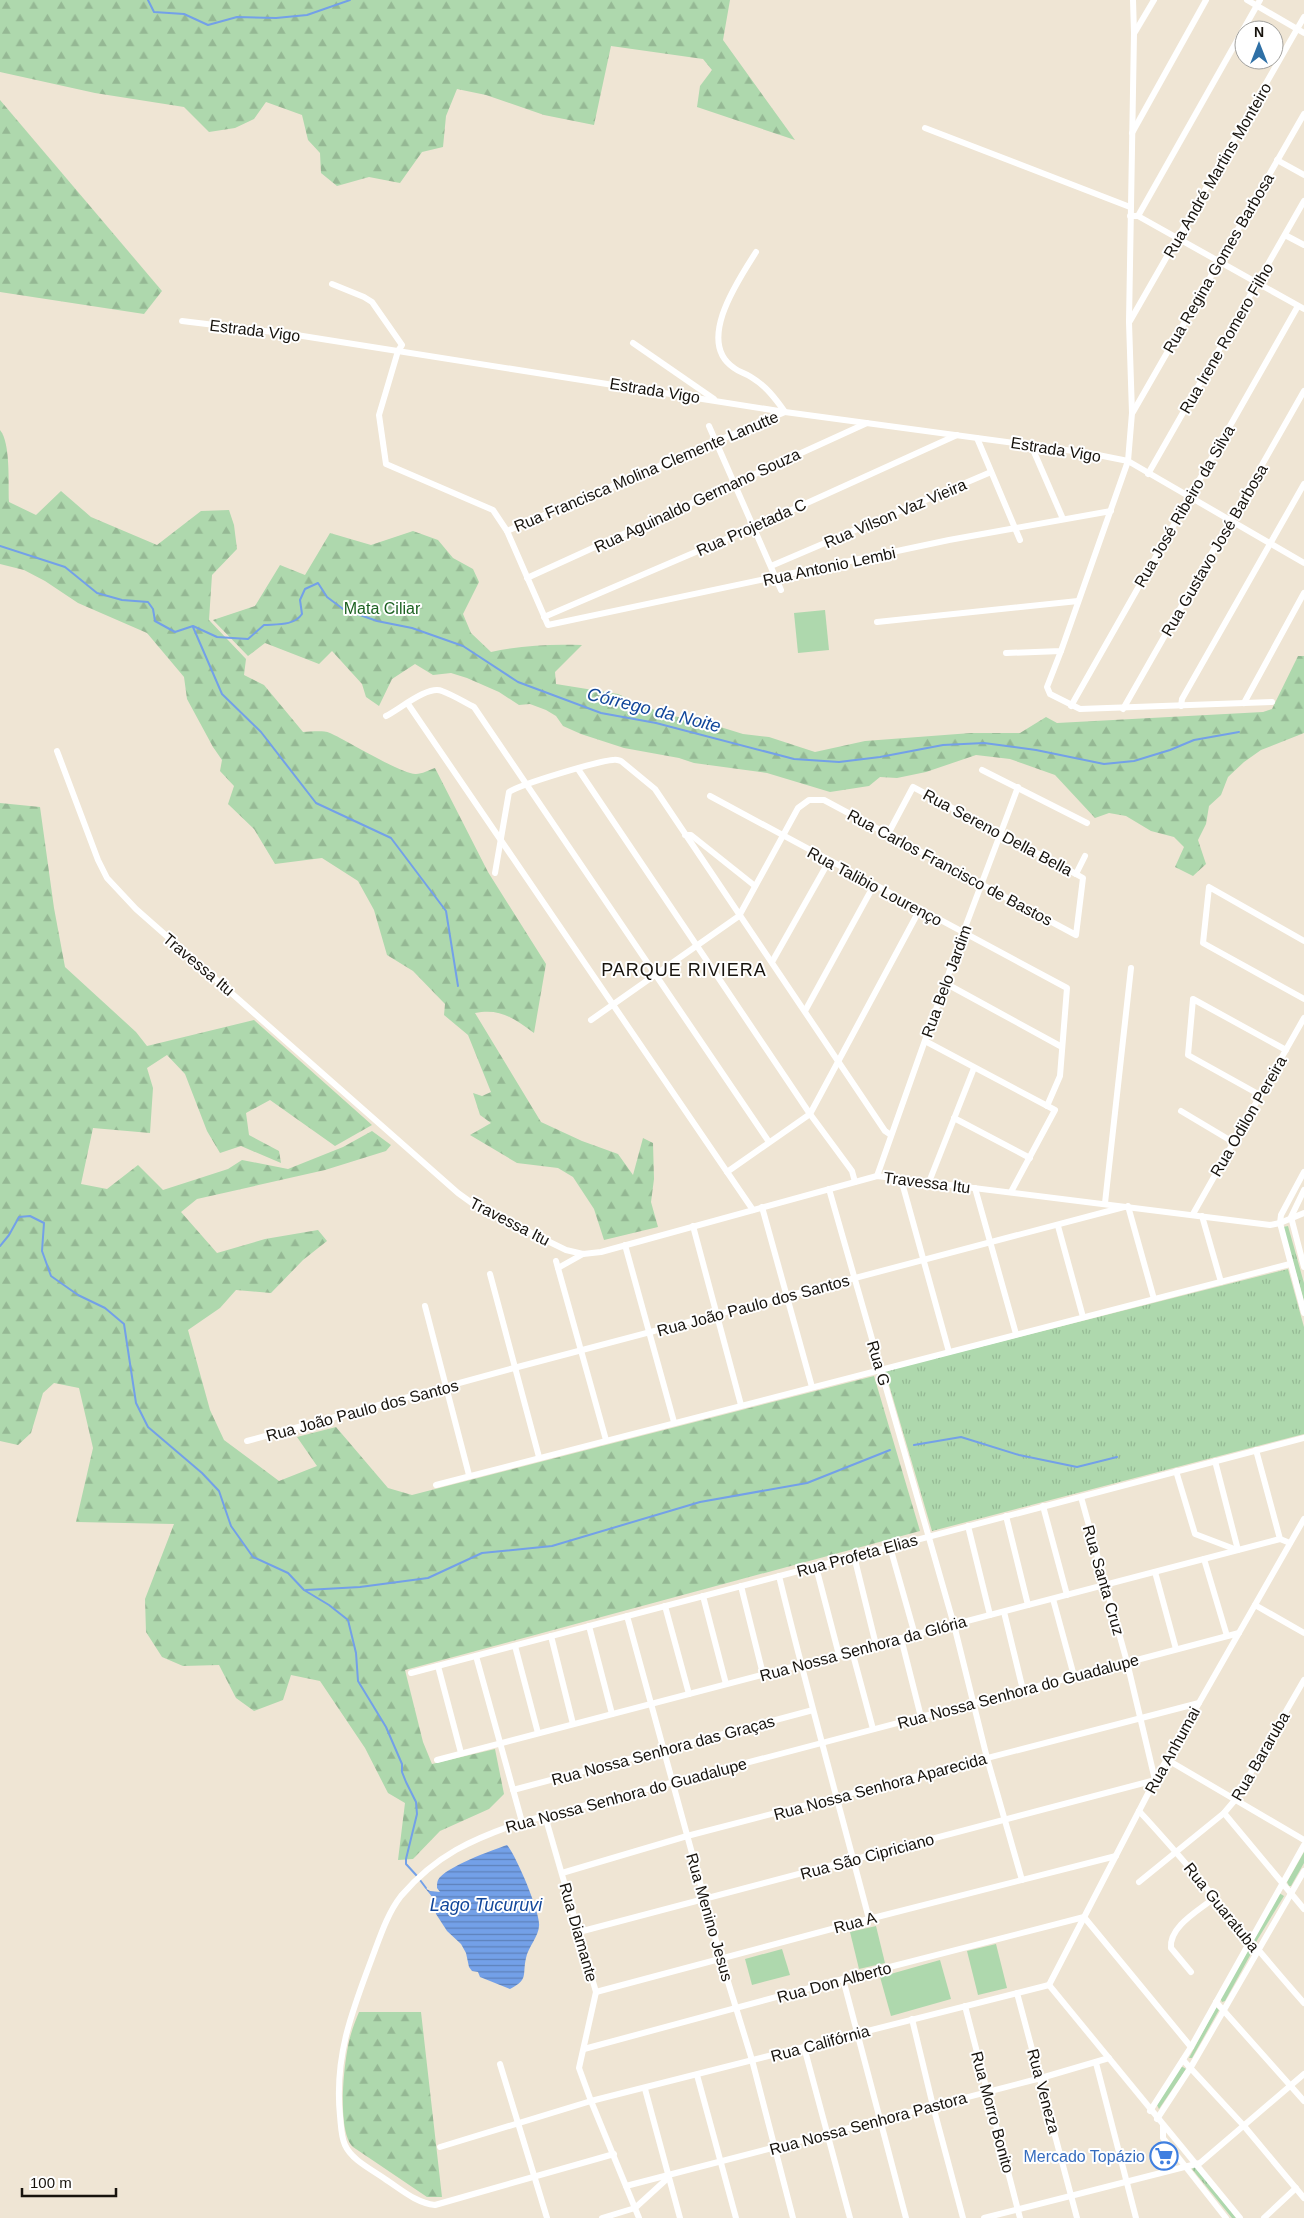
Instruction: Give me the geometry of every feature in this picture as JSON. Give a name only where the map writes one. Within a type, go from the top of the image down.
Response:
[{"type":"street","points":[[1133,0],[1129,322],[1132,413],[1128,461],[1047,688],[1050,694],[1080,709],[1123,709],[1272,702]]},
{"type":"street","points":[[1134,33],[1154,0]]},
{"type":"street","points":[[1132,134],[1206,0]]},
{"type":"street","points":[[1247,0],[1258,3],[1304,32]]},
{"type":"street","points":[[1138,216],[1258,3]]},
{"type":"street","name":"Rua André Martins Monteiro","points":[[1129,322],[1304,17]]},
{"type":"street","name":"Rua Regina Gomes Barbosa","points":[[1132,413],[1304,114]]},
{"type":"street","points":[[924,128],[1130,207]]},
{"type":"street","points":[[1277,160],[1304,175]]},
{"type":"street","name":"Rua Irene Romero Filho","points":[[1148,474],[1304,201]]},
{"type":"street","points":[[1130,216],[1138,216],[1301,308]]},
{"type":"street","points":[[1285,235],[1304,245]]},
{"type":"street","points":[[756,252],[731,293],[718,329],[718,342],[724,357],[732,368],[750,376],[768,389],[786,412]]},
{"type":"street","points":[[332,284],[372,302],[402,344],[398,351],[379,415],[386,464],[493,510],[507,531],[544,617]]},
{"type":"street","name":"Rua José Ribeiro da Silva","points":[[1071,706],[1189,498],[1301,308]]},
{"type":"street","name":"Estrada Vigo","points":[[182,321],[290,334],[786,412],[1031,445],[1128,461]]},
{"type":"street","points":[[633,344],[715,400]]},
{"type":"street","name":"Rua Gustavo José Barbosa","points":[[1123,709],[1304,391]]},
{"type":"street","name":"Rua Francisca Molina Clemente Lanutte","points":[[507,531],[786,412]]},
{"type":"street","name":"Rua Aguinaldo Germano Souza","points":[[527,578],[867,423]]},
{"type":"street","points":[[709,426],[781,590]]},
{"type":"street","name":"Rua Projetada C","points":[[544,617],[754,527],[957,435]]},
{"type":"street","points":[[977,438],[1020,540]]},
{"type":"street","points":[[1031,445],[1063,519]]},
{"type":"street","points":[[1128,461],[1230,522],[1304,563]]},
{"type":"street","name":"Rua Vilson Vaz Vieira","points":[[771,566],[991,472]]},
{"type":"street","points":[[1181,706],[1182,699],[1304,484]]},
{"type":"street","name":"Rua Antonio Lembi","points":[[544,617],[548,625],[949,540],[1111,511]]},
{"type":"street","points":[[1244,703],[1304,594]]},
{"type":"street","points":[[877,622],[1078,601]]},
{"type":"street","points":[[566,609],[570,620]]},
{"type":"street","points":[[1006,653],[1061,651]]},
{"type":"street","points":[[386,716],[425,692],[441,690],[474,707],[525,785],[770,1142]]},
{"type":"street","points":[[408,704],[752,1210]]},
{"type":"street","name":"Travessa Itu","points":[[57,752],[98,860],[107,878],[136,909],[458,1193],[476,1206],[566,1250],[583,1254],[600,1252],[877,1176],[1128,1206]]},
{"type":"street","points":[[495,873],[509,792],[525,785],[578,769],[615,759],[621,761],[651,784],[885,1131],[892,1135]]},
{"type":"street","points":[[578,769],[810,1114],[852,1172],[855,1182]]},
{"type":"street","points":[[982,770],[1087,823]]},
{"type":"street","name":"Rua Sereno Della Bella","points":[[888,834],[913,787],[1083,878],[1076,934]]},
{"type":"street","name":"Rua Belo Jardim","points":[[877,1176],[963,933],[1018,787]]},
{"type":"street","name":"Rua Talibio Lourenço","points":[[710,796],[1067,988],[1062,1047]]},
{"type":"street","name":"Rua Carlos Francisco de Bastos","points":[[782,836],[798,808],[809,800],[824,800],[1076,934]]},
{"type":"street","points":[[685,835],[692,835],[755,886]]},
{"type":"street","points":[[591,1020],[739,916],[782,836]]},
{"type":"street","points":[[1076,874],[1085,856]]},
{"type":"street","points":[[772,962],[829,861]]},
{"type":"street","points":[[804,1012],[874,885]]},
{"type":"street","points":[[1304,941],[1209,887],[1203,943],[1304,999]]},
{"type":"street","points":[[727,1172],[810,1114],[920,909]]},
{"type":"street","points":[[1104,1203],[1131,968]]},
{"type":"street","points":[[945,983],[1062,1047],[1059,1082],[1048,1106]]},
{"type":"street","points":[[1260,1095],[1188,1055],[1193,999],[1286,1050]]},
{"type":"street","name":"Rua Odilon Pereira","points":[[1192,1214],[1304,1018]]},
{"type":"street","points":[[924,1041],[1055,1110],[1011,1192]]},
{"type":"street","points":[[929,1182],[974,1068]]},
{"type":"street","points":[[1181,1110],[1233,1142]]},
{"type":"street","points":[[954,1118],[1030,1158]]},
{"type":"street","points":[[1304,1172],[1281,1215],[1280,1223],[1304,1314]]},
{"type":"street","points":[[902,1179],[949,1352]]},
{"type":"street","points":[[975,1188],[1016,1334]]},
{"type":"street","name":"Rua G","points":[[829,1189],[954,1625],[973,1703],[1022,1880]]},
{"type":"street","points":[[1303,1193],[1291,1217],[1304,1267]]},
{"type":"street","points":[[1264,1224],[1304,1204]]},
{"type":"street","points":[[1128,1206],[1154,1299]]},
{"type":"street","name":"Rua João Paulo dos Santos","points":[[247,1441],[445,1386],[1058,1226],[1128,1206],[1264,1224],[1280,1223]]},
{"type":"street","points":[[762,1208],[812,1387]]},
{"type":"street","points":[[1280,1223],[1304,1212]]},
{"type":"street","points":[[1202,1216],[1221,1282]]},
{"type":"street","points":[[693,1226],[741,1405]]},
{"type":"street","points":[[1058,1226],[1084,1317]]},
{"type":"street","points":[[625,1245],[674,1422]]},
{"type":"street","points":[[558,1268],[583,1254]]},
{"type":"street","points":[[556,1260],[606,1440]]},
{"type":"street","points":[[436,1485],[1290,1264]]},
{"type":"street","points":[[490,1274],[539,1457]]},
{"type":"street","points":[[426,1306],[469,1475]]},
{"type":"street","name":"Rua Profeta Elias","points":[[411,1673],[1304,1438]]},
{"type":"street","points":[[1256,1450],[1280,1539],[1290,1544]]},
{"type":"street","points":[[1215,1461],[1238,1550]]},
{"type":"street","points":[[1176,1471],[1195,1534],[1238,1550]]},
{"type":"street","name":"Rua Santa Cruz","points":[[1081,1497],[1127,1662],[1155,1780]]},
{"type":"street","points":[[1043,1506],[1067,1595]]},
{"type":"street","points":[[1006,1516],[1028,1605]]},
{"type":"street","name":"Rua Anhumai","points":[[1049,1985],[1155,1780],[1304,1519]]},
{"type":"street","points":[[968,1526],[990,1615]]},
{"type":"street","name":"Rua Nossa Senhora da Glória","points":[[437,1760],[1280,1539]]},
{"type":"street","points":[[890,1547],[915,1635]]},
{"type":"street","points":[[854,1556],[876,1645]]},
{"type":"street","points":[[1204,1559],[1227,1636]]},
{"type":"street","points":[[816,1566],[839,1655]]},
{"type":"street","points":[[1155,1572],[1176,1649]]},
{"type":"street","points":[[780,1576],[801,1665],[869,1919]]},
{"type":"street","points":[[741,1586],[763,1674]]},
{"type":"street","points":[[703,1596],[726,1684]]},
{"type":"street","points":[[1054,1599],[1074,1676]]},
{"type":"street","points":[[1255,1604],[1304,1633]]},
{"type":"street","points":[[666,1606],[689,1694]]},
{"type":"street","points":[[1004,1612],[1023,1690]]},
{"type":"street","name":"Rua Menino Jesus","points":[[627,1616],[720,1959],[752,2060],[794,2218]]},
{"type":"street","points":[[589,1626],[612,1714]]},
{"type":"street","name":"Rua Nossa Senhora do Guadalupe","points":[[534,2178],[444,2204],[430,2204],[416,2200],[349,2152],[342,2137],[339,2106],[341,2060],[350,2018],[390,1914],[401,1896],[445,1856],[465,1843],[522,1822],[1239,1633]]},
{"type":"street","points":[[551,1636],[574,1724]]},
{"type":"street","points":[[901,1638],[921,1716]]},
{"type":"street","points":[[515,1646],[538,1734]]},
{"type":"street","points":[[852,1651],[874,1729]]},
{"type":"street","points":[[476,1656],[522,1822]]},
{"type":"street","points":[[438,1666],[461,1753]]},
{"type":"street","name":"Rua Bararuba","points":[[1139,1882],[1224,1813],[1236,1800],[1304,1680]]},
{"type":"street","name":"Rua Nossa Senhora Aparecida","points":[[562,1873],[687,1836],[1198,1703]]},
{"type":"street","name":"Rua Nossa Senhora das Graças","points":[[513,1790],[813,1710]]},
{"type":"street","points":[[1166,1760],[1304,1840]]},
{"type":"street","name":"Rua São Cipriciano","points":[[579,1932],[1155,1780]]},
{"type":"street","name":"Rua Guaratuba","points":[[1139,1811],[1177,1851],[1257,1951],[1304,2004]]},
{"type":"street","points":[[1224,1813],[1304,1909]]},
{"type":"street","name":"Rua Diamante","points":[[545,1816],[596,1992],[579,2068],[639,2218]]},
{"type":"street","points":[[1150,2111],[1191,2047],[1304,1845]]},
{"type":"street","name":"Rua A","points":[[596,1992],[869,1919],[1116,1856]]},
{"type":"street","points":[[1157,2119],[1191,2068],[1304,1871]]},
{"type":"street","points":[[1191,1972],[1171,1948],[1170,1943],[1177,1929],[1214,1898]]},
{"type":"street","points":[[1084,1917],[1191,2047]]},
{"type":"street","name":"Rua Don Alberto","points":[[584,2049],[843,1979],[1084,1917]]},
{"type":"street","points":[[843,1979],[906,2218]]},
{"type":"street","points":[[1049,1985],[1150,2111],[1240,2218]]},
{"type":"street","name":"Rua Califórnia","points":[[440,2147],[591,2101],[645,2089],[1049,1985]]},
{"type":"street","name":"Rua Veneza","points":[[1017,1993],[1077,2218]]},
{"type":"street","points":[[1216,2002],[1304,2101]]},
{"type":"street","name":"Rua Morro Bonito","points":[[965,2006],[1020,2218]]},
{"type":"street","points":[[912,2019],[963,2218]]},
{"type":"street","points":[[804,2047],[850,2218]]},
{"type":"street","name":"Rua Nossa Senhora Pastora","points":[[626,2186],[1041,2078],[1109,2058]]},
{"type":"street","points":[[1183,2060],[1244,2126],[1304,2198]]},
{"type":"street","points":[[1096,2063],[1136,2218]]},
{"type":"street","points":[[500,2064],[547,2218]]},
{"type":"street","points":[[984,2218],[1206,2160],[1304,2074]]},
{"type":"street","points":[[697,2075],[736,2218]]},
{"type":"street","points":[[645,2089],[680,2218]]},
{"type":"street","points":[[1163,2126],[1163,2138],[1226,2218]]},
{"type":"street","points":[[534,2178],[614,2154]]},
{"type":"street","points":[[602,2218],[635,2208],[670,2176]]},
{"type":"street","points":[[1264,2218],[1296,2188]]},
{"type":"green space","points":[[0,0],[730,0],[723,40],[795,140],[697,107],[700,86],[712,70],[703,59],[611,46],[594,125],[544,115],[486,95],[457,89],[446,116],[443,147],[422,152],[400,183],[369,177],[337,186],[321,173],[320,153],[308,140],[302,115],[266,102],[254,119],[235,128],[209,132],[184,107],[95,93],[0,72]]},
{"type":"green space","points":[[0,100],[162,291],[144,314],[0,292]]},
{"type":"green space","points":[[0,430],[6,444],[9,502],[36,515],[61,491],[91,517],[157,545],[201,511],[229,510],[234,525],[237,549],[212,575],[209,620],[246,659],[244,675],[264,685],[303,732],[320,731],[330,733],[409,773],[418,774],[435,768],[488,872],[546,964],[534,1033],[506,1015],[492,1012],[475,1013],[541,1122],[582,1141],[618,1154],[633,1175],[643,1138],[653,1143],[654,1179],[651,1202],[658,1227],[604,1240],[594,1209],[573,1177],[558,1168],[517,1163],[470,1135],[491,1123],[480,1115],[473,1093],[482,1096],[491,1092],[468,1035],[444,1015],[445,1004],[413,971],[387,955],[374,910],[358,881],[322,858],[275,864],[254,829],[228,804],[234,786],[220,771],[222,760],[187,699],[184,677],[147,633],[78,603],[45,581],[24,570],[0,564]]},
{"type":"green space","name":"Mata Ciliar","points":[[413,531],[438,540],[453,558],[473,569],[479,582],[463,614],[471,633],[491,652],[536,646],[582,645],[555,672],[556,684],[618,694],[643,706],[673,716],[701,721],[743,734],[769,737],[815,752],[865,741],[971,733],[1020,733],[1046,717],[1057,723],[1263,712],[1272,709],[1298,656],[1304,656],[1304,733],[1261,750],[1228,777],[1221,795],[1209,806],[1206,824],[1198,840],[1206,864],[1193,876],[1175,867],[1184,847],[1174,837],[1151,831],[1126,816],[1109,813],[1095,818],[1055,775],[1010,759],[976,755],[926,772],[897,778],[880,777],[869,786],[830,792],[767,773],[694,763],[679,758],[624,748],[563,726],[556,716],[546,710],[530,704],[519,705],[499,692],[467,678],[451,673],[433,675],[415,664],[392,679],[379,706],[366,697],[362,684],[332,651],[319,664],[265,643],[248,656],[213,620],[255,606],[280,565],[305,575],[330,533],[371,545]]},
{"type":"green space","points":[[825,610],[829,650],[798,653],[794,613]]},
{"type":"green space","points":[[0,803],[40,807],[54,908],[65,967],[136,1032],[147,1046],[254,1020],[372,1125],[335,1146],[270,1100],[246,1113],[249,1135],[279,1151],[281,1163],[241,1146],[220,1153],[207,1131],[185,1074],[167,1055],[147,1068],[153,1088],[150,1133],[93,1128],[81,1184],[107,1189],[138,1165],[163,1190],[228,1169],[242,1160],[288,1169],[343,1147],[372,1131],[391,1145],[386,1151],[325,1170],[197,1199],[181,1212],[217,1253],[265,1239],[318,1230],[327,1241],[303,1260],[271,1293],[236,1290],[220,1308],[188,1330],[210,1410],[224,1440],[279,1481],[317,1466],[297,1437],[336,1427],[388,1488],[412,1495],[874,1376],[920,1531],[405,1670],[423,1742],[432,1764],[495,1749],[504,1794],[489,1809],[440,1831],[413,1859],[398,1860],[405,1803],[388,1793],[365,1748],[320,1681],[291,1675],[283,1700],[254,1711],[236,1698],[219,1665],[183,1666],[162,1657],[146,1632],[145,1599],[174,1524],[76,1522],[93,1448],[79,1388],[54,1383],[43,1393],[31,1433],[18,1445],[0,1441]]},
{"type":"green space","points":[[1288,1226],[1304,1283],[1304,1301],[1283,1227]]},
{"type":"green space","points":[[1288,1269],[1304,1327],[1304,1434],[932,1531],[885,1371]]},
{"type":"green space","points":[[1304,1852],[1304,1863],[1291,1886],[1289,1886],[1287,1882]]},
{"type":"green space","points":[[1279,1893],[1284,1896],[1256,1942],[1253,1940]]},
{"type":"green space","points":[[876,1926],[885,1963],[859,1969],[850,1932]]},
{"type":"green space","points":[[996,1944],[1007,1988],[978,1995],[967,1951]]},
{"type":"green space","points":[[1250,1947],[1253,1950],[1225,2001],[1222,2002],[1220,1998]]},
{"type":"green space","points":[[782,1949],[790,1975],[752,1985],[745,1959]]},
{"type":"green space","points":[[940,1960],[951,1999],[891,2016],[880,1977]]},
{"type":"green space","points":[[1216,2007],[1219,2010],[1192,2058],[1189,2058]]},
{"type":"green space","points":[[359,2012],[421,2012],[442,2197],[427,2197],[353,2147],[348,2138],[343,2110],[344,2075],[348,2045]]},
{"type":"green space","points":[[1181,2066],[1186,2069],[1159,2109],[1157,2105]]},
{"type":"green space","points":[[1195,2166],[1236,2218],[1232,2218],[1192,2169]]},
{"type":"water","name":"Lago Tucuruvi","points":[[507,1845],[527,1885],[539,1919],[537,1933],[527,1954],[524,1976],[516,1986],[510,1989],[480,1977],[478,1972],[472,1971],[461,1944],[447,1931],[436,1914],[433,1898],[425,1888],[430,1891],[440,1892],[437,1888],[437,1883],[442,1875],[470,1860]]},
{"type":"waterway","points":[[148,0],[154,12],[184,14],[208,25],[237,17],[276,18],[307,15],[350,0]]},
{"type":"waterway","name":"Córrego da Noite","points":[[0,546],[65,567],[97,593],[122,600],[148,602],[153,609],[155,621],[175,632],[193,626],[217,637],[248,639],[264,625],[285,624],[295,621],[302,614],[300,600],[305,589],[318,583],[327,597],[343,609],[377,621],[412,628],[463,646],[518,682],[601,713],[656,723],[794,759],[839,762],[880,757],[943,745],[984,743],[1036,750],[1104,764],[1134,761],[1170,750],[1194,740],[1239,732]]},
{"type":"waterway","points":[[193,627],[222,694],[261,732],[316,803],[391,838],[446,911],[458,986]]},
{"type":"waterway","points":[[0,1246],[19,1217],[30,1216],[44,1223],[42,1251],[51,1276],[78,1295],[105,1308],[124,1324],[136,1403],[148,1427],[202,1473],[219,1491],[231,1526],[253,1557],[288,1573],[304,1590],[329,1605],[348,1620],[356,1653],[358,1681],[386,1727],[402,1764],[402,1772],[416,1802],[417,1814],[406,1864],[417,1876]]},
{"type":"waterway","points":[[914,1445],[961,1437],[1019,1455],[1077,1467],[1117,1457]]},
{"type":"waterway","points":[[306,1590],[360,1587],[428,1578],[482,1553],[552,1546],[700,1502],[807,1483],[890,1450]]},
{"type":"waterway","points":[[420,1880],[426,1888]]},
{"type":"place","name":"Mercado Topázio","points":[[1164,2156]]},
{"type":"district","name":"PARQUE RIVIERA","points":[[684,970]]}]
